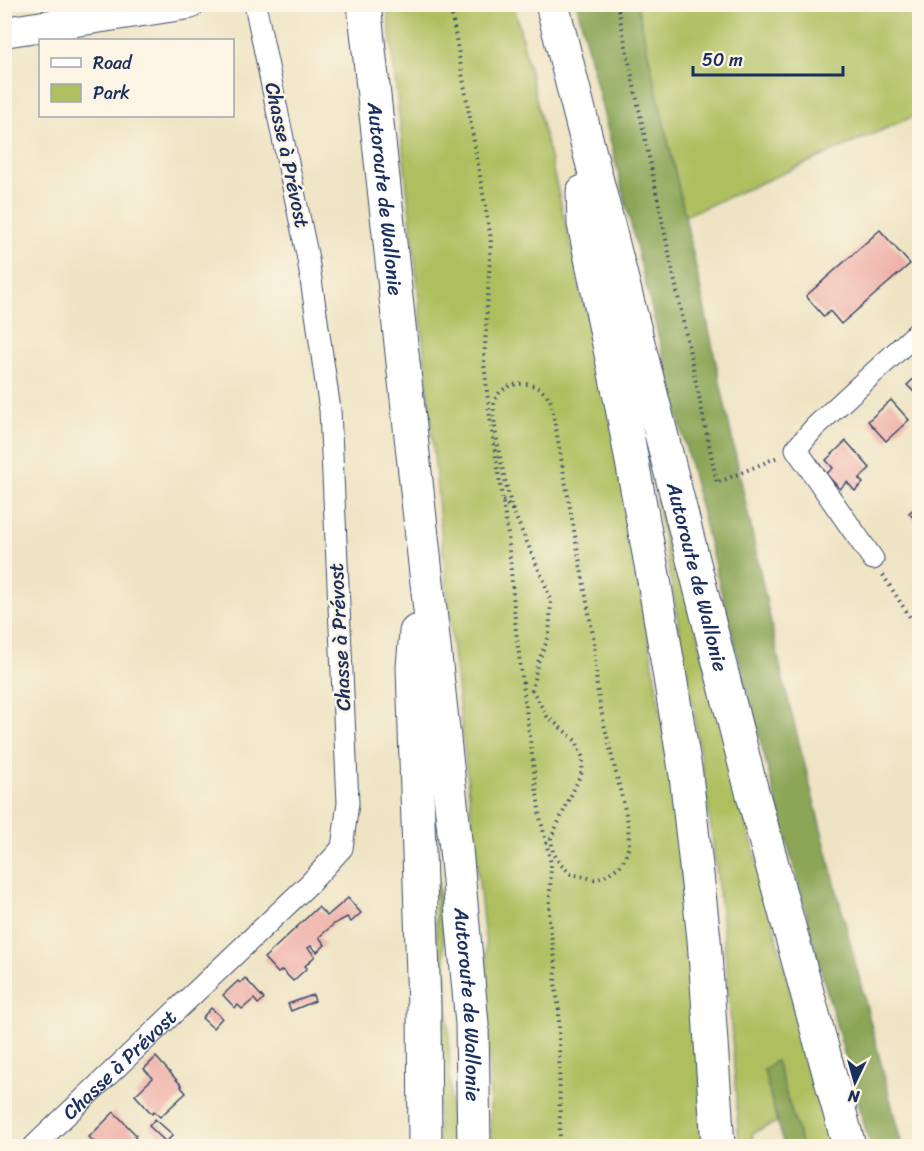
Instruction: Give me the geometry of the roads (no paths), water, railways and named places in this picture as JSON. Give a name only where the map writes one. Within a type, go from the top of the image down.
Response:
[{"type":"highway","name":"Autoroute de Wallonie","points":[[364,4],[455,837],[472,1024],[474,1146]]},
{"type":"highway","name":"Autoroute de Wallonie","points":[[552,4],[750,784],[849,1146]]},
{"type":"highway","points":[[580,116],[584,224],[621,402],[655,586],[686,775],[704,939],[718,1146]]},
{"type":"highway","points":[[423,555],[413,667],[424,1007],[425,1146]]},
{"type":"main road","points":[[4,32],[189,4]]},
{"type":"street","name":"Chasse à Prévost","points":[[34,1146],[303,890],[342,848],[348,803],[330,410],[308,259],[255,4]]},
{"type":"street","points":[[873,559],[796,449],[815,427],[920,330]]}]
